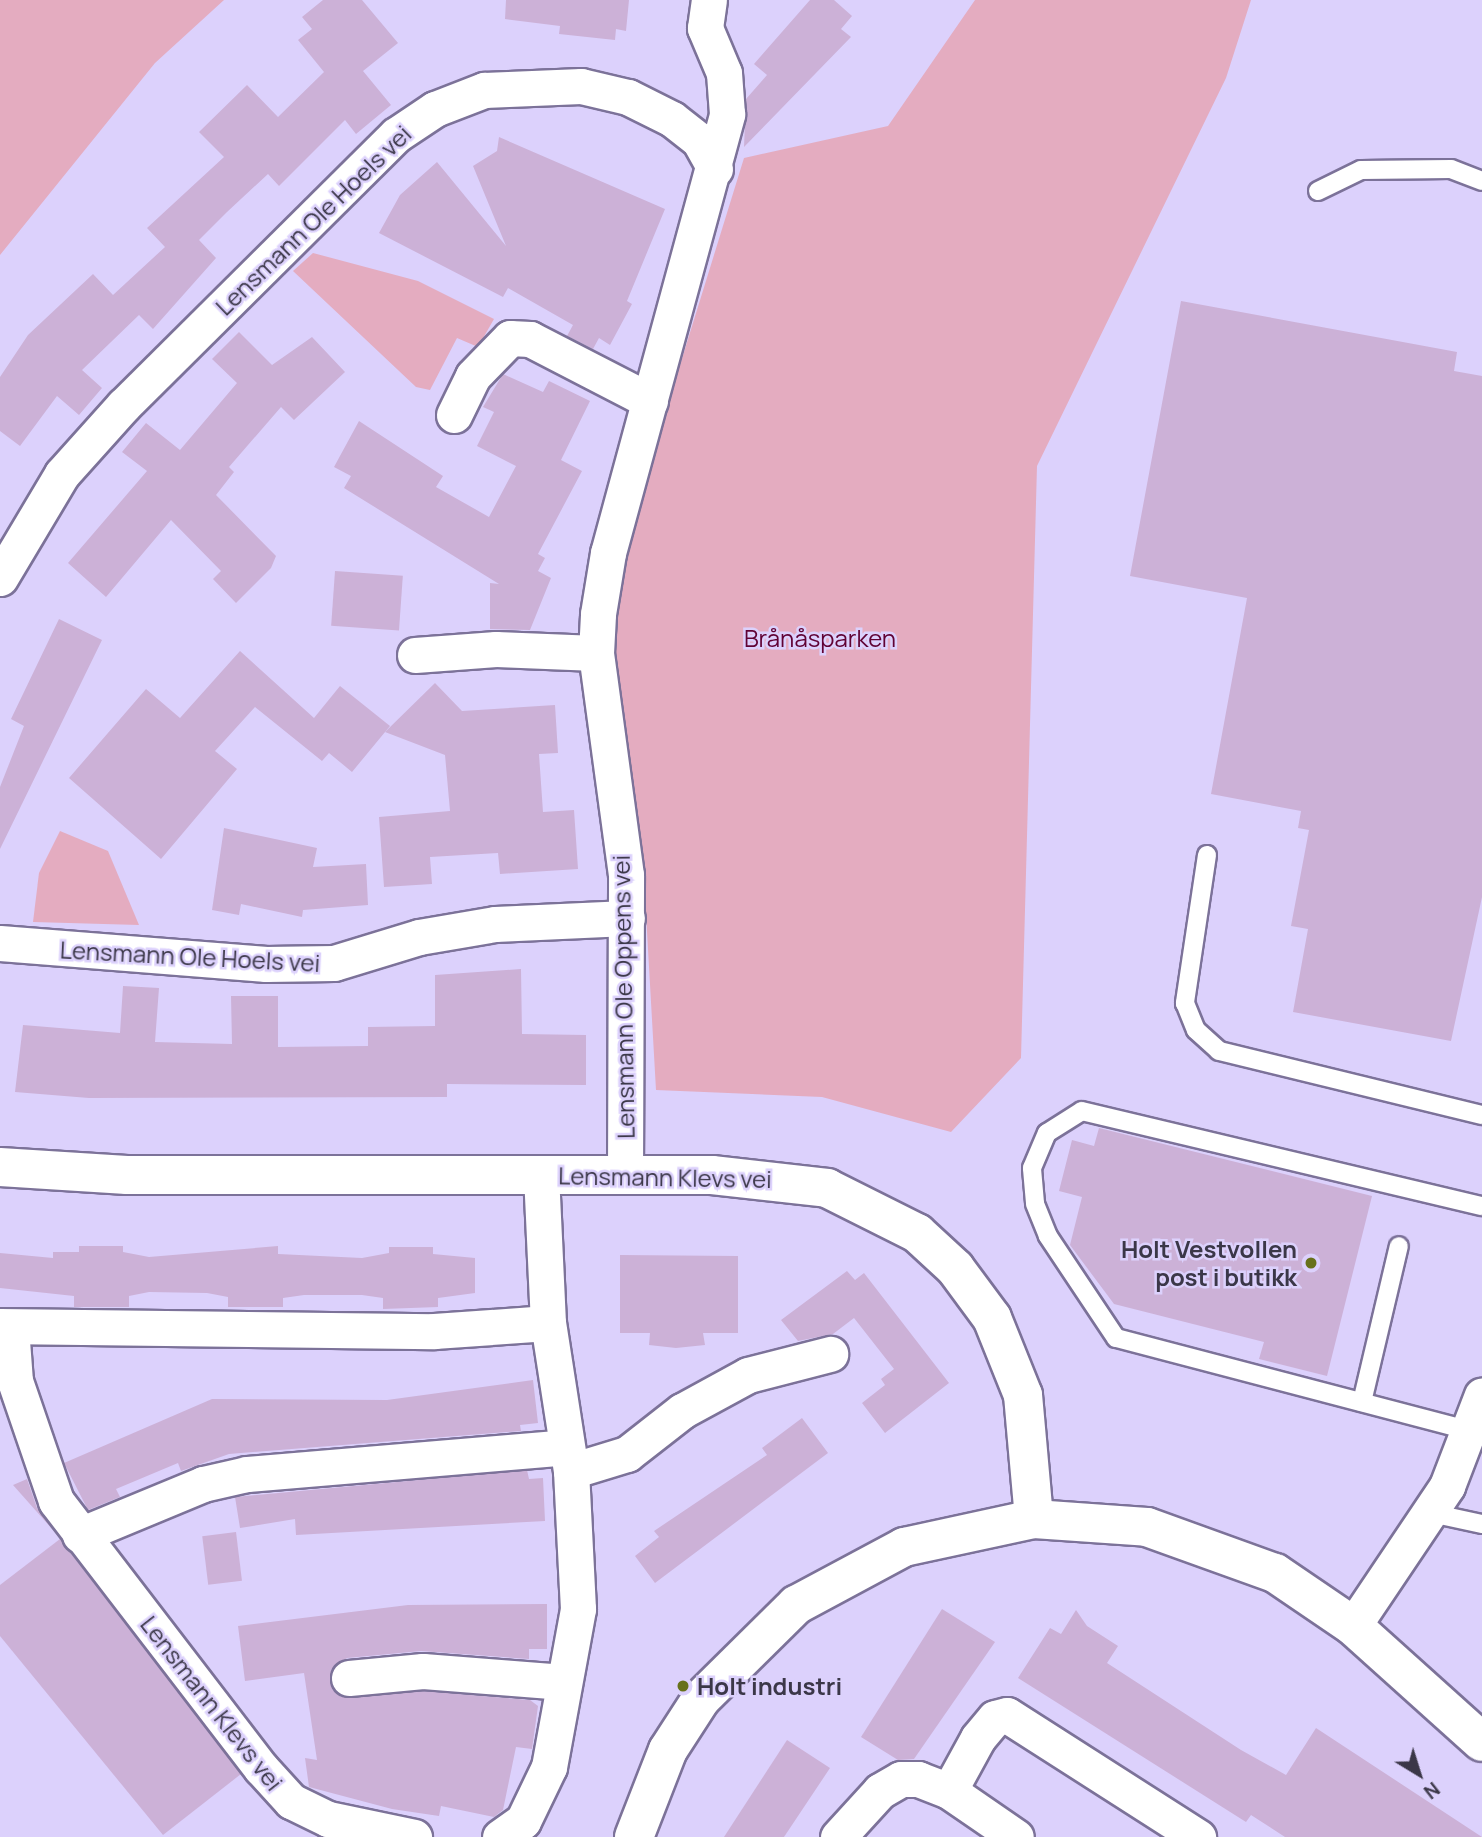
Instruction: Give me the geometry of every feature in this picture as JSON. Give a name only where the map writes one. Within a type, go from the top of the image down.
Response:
[{"type":"street","name":"Lensmann Ole Oppens vei","points":[[625,1175],[627,918],[596,653],[608,553],[715,169],[727,114],[724,73],[705,28],[709,0]]},
{"type":"street","name":"Lensmann Ole Hoels vei","points":[[0,578],[62,474],[124,405],[396,135],[435,109],[484,90],[581,86],[628,97],[672,118],[699,140],[715,169]]},
{"type":"street","points":[[454,415],[473,376],[510,338],[530,339],[650,401]]},
{"type":"street","points":[[415,655],[496,649],[596,653]]},
{"type":"street","name":"Lensmann Ole Hoels vei","points":[[0,943],[266,964],[334,963],[419,937],[495,924],[627,918]]},
{"type":"street","name":"Lensmann Klevs vei","points":[[0,1167],[127,1175],[625,1175],[795,1181],[856,1198],[926,1241],[976,1294],[1006,1345],[1027,1417],[1034,1518]]},
{"type":"street","name":"Lensmann Klevs vei","points":[[500,1837],[523,1821],[538,1797],[578,1609],[568,1459],[548,1323],[541,1175]]},
{"type":"street","name":"Lensmann Klevs vei","points":[[414,1837],[349,1832],[291,1801],[56,1501],[34,1446],[15,1381],[5,1326],[434,1331],[548,1323]]},
{"type":"street","points":[[80,1535],[203,1484],[247,1474],[627,1454],[682,1411],[748,1375],[830,1354]]},
{"type":"street","points":[[1353,1626],[1431,1513],[1471,1431],[1482,1395]]},
{"type":"street","points":[[634,1837],[651,1784],[690,1715],[748,1647],[796,1605],[904,1547],[1034,1518],[1147,1527],[1220,1549],[1299,1587],[1353,1626],[1482,1742]]},
{"type":"street","points":[[349,1678],[423,1671],[564,1682]]},
{"type":"street","points":[[949,1791],[978,1738],[1007,1715],[1198,1837]]},
{"type":"street","points":[[838,1837],[858,1809],[901,1779],[949,1791],[1016,1837]]},
{"type":"lane","points":[[1318,191],[1361,170],[1451,169],[1482,181]]},
{"type":"lane","points":[[1207,855],[1185,1003],[1196,1030],[1219,1051],[1482,1115]]},
{"type":"lane","points":[[1471,1431],[1116,1338],[1070,1273],[1035,1203],[1032,1168],[1047,1133],[1082,1111],[1482,1206]]},
{"type":"lane","points":[[1362,1402],[1399,1247]]},
{"type":"lane","points":[[1431,1513],[1482,1524]]},
{"type":"green space","points":[[0,0],[224,0],[155,63],[0,255]]},
{"type":"green space","name":"Brånåsparken","points":[[975,0],[1251,0],[1226,78],[1037,466],[1021,1058],[951,1132],[822,1097],[656,1090],[646,914],[609,633],[628,533],[744,158],[888,126]]},
{"type":"green space","points":[[313,253],[418,281],[494,319],[478,347],[457,338],[430,390],[416,387],[293,271]]},
{"type":"green space","points":[[60,831],[108,851],[139,925],[33,922],[39,873]]},
{"type":"building","points":[[323,0],[362,0],[398,43],[363,71],[391,105],[356,134],[345,120],[279,186],[268,174],[199,240],[216,258],[153,329],[139,315],[82,370],[102,388],[79,415],[57,396],[20,446],[0,431],[0,377],[28,335],[93,274],[113,295],[165,247],[147,228],[224,157],[199,132],[247,85],[278,117],[324,72],[298,40],[312,29],[302,17]]},
{"type":"building","points":[[506,0],[629,0],[626,31],[616,29],[615,40],[559,34],[560,26],[505,19]]},
{"type":"building","points":[[810,0],[834,0],[852,16],[841,29],[851,37],[744,147],[746,99],[767,75],[754,64]]},
{"type":"building","points":[[499,137],[665,209],[627,301],[632,304],[610,345],[599,338],[593,349],[567,336],[573,325],[508,288],[503,297],[379,233],[400,195],[437,162],[506,246],[473,166],[497,151]]},
{"type":"building","points":[[1181,301],[1457,352],[1454,371],[1482,376],[1482,897],[1451,1041],[1293,1012],[1308,929],[1291,926],[1309,830],[1298,828],[1301,811],[1211,794],[1247,598],[1130,576]]},
{"type":"building","points":[[239,332],[272,365],[312,337],[345,372],[294,420],[281,407],[229,467],[234,472],[216,495],[276,556],[271,568],[236,603],[213,579],[221,571],[171,520],[106,597],[68,563],[147,471],[122,452],[146,423],[180,450],[237,383],[212,359]]},
{"type":"building","points":[[503,374],[543,392],[549,381],[590,401],[561,460],[582,471],[538,554],[545,558],[538,571],[551,578],[530,630],[490,629],[490,583],[499,584],[344,488],[351,476],[334,467],[359,421],[443,476],[436,487],[489,517],[516,466],[477,446],[494,412],[483,407]]},
{"type":"building","points":[[335,571],[403,576],[399,631],[331,626]]},
{"type":"building","points":[[59,619],[102,640],[0,849],[0,787],[24,726],[11,719]]},
{"type":"building","points":[[240,651],[314,718],[340,686],[390,726],[352,772],[329,753],[322,761],[255,707],[215,751],[237,769],[161,859],[69,778],[146,689],[180,718]]},
{"type":"building","points":[[435,683],[462,711],[555,705],[558,753],[539,754],[543,812],[574,810],[578,869],[500,874],[498,853],[430,857],[432,884],[384,887],[379,817],[450,811],[445,755],[385,732]]},
{"type":"building","points":[[224,828],[317,848],[313,867],[366,864],[368,905],[303,910],[302,917],[241,904],[239,915],[212,910]]},
{"type":"building","points":[[521,969],[522,1034],[586,1035],[586,1085],[447,1084],[447,1097],[89,1098],[15,1092],[23,1025],[120,1033],[123,986],[159,988],[155,1042],[232,1044],[231,996],[278,996],[278,1047],[368,1046],[368,1027],[435,1026],[435,975]]},
{"type":"building","points":[[1099,1128],[1372,1196],[1327,1376],[1259,1359],[1264,1342],[1114,1304],[1070,1245],[1082,1197],[1059,1191],[1072,1140],[1094,1146]]},
{"type":"building","points":[[79,1246],[123,1246],[123,1252],[149,1257],[278,1246],[278,1254],[362,1258],[389,1253],[389,1247],[433,1247],[433,1254],[475,1258],[475,1293],[438,1298],[438,1307],[383,1309],[383,1298],[362,1295],[304,1295],[283,1298],[283,1307],[228,1307],[228,1297],[207,1293],[149,1292],[129,1296],[129,1307],[74,1307],[74,1296],[0,1288],[0,1253],[53,1258],[53,1252],[79,1252]]},
{"type":"building","points":[[620,1255],[738,1256],[738,1333],[703,1333],[705,1345],[676,1348],[649,1345],[650,1333],[620,1333]]},
{"type":"building","points":[[847,1271],[855,1280],[864,1273],[949,1383],[885,1433],[862,1403],[885,1385],[881,1379],[894,1369],[854,1318],[833,1334],[798,1341],[781,1320]]},
{"type":"building","points":[[533,1380],[538,1423],[520,1425],[521,1431],[229,1454],[181,1471],[178,1463],[116,1489],[120,1497],[88,1510],[64,1463],[212,1399],[387,1400]]},
{"type":"building","points":[[802,1418],[828,1453],[655,1583],[635,1556],[659,1537],[654,1531],[767,1455],[762,1448]]},
{"type":"building","points":[[527,1470],[529,1479],[543,1478],[545,1521],[296,1535],[295,1519],[240,1528],[235,1497]]},
{"type":"building","points":[[27,1479],[37,1508],[53,1530],[13,1485]]},
{"type":"building","points":[[236,1532],[242,1581],[208,1585],[202,1536]]},
{"type":"building","points":[[60,1539],[241,1774],[163,1835],[0,1636],[0,1585]]},
{"type":"building","points":[[547,1604],[547,1649],[529,1649],[529,1659],[421,1651],[347,1658],[331,1670],[332,1689],[341,1697],[423,1691],[530,1700],[538,1706],[532,1749],[516,1747],[503,1810],[494,1817],[441,1806],[439,1816],[392,1809],[309,1787],[305,1758],[317,1760],[304,1673],[245,1681],[238,1626],[408,1605]]},
{"type":"building","points":[[942,1609],[995,1642],[914,1759],[898,1760],[861,1737]]},
{"type":"building","points":[[1076,1610],[1087,1626],[1118,1646],[1107,1663],[1241,1750],[1286,1775],[1316,1728],[1482,1837],[1285,1837],[1251,1815],[1246,1822],[1018,1678],[1050,1628],[1061,1634]]},
{"type":"building","points":[[787,1740],[830,1768],[784,1837],[724,1837]]},
{"type":"place","name":"Holt Vestvollen post i butikk","points":[[1311,1263]]},
{"type":"place","name":"Holt industri","points":[[683,1686]]}]
